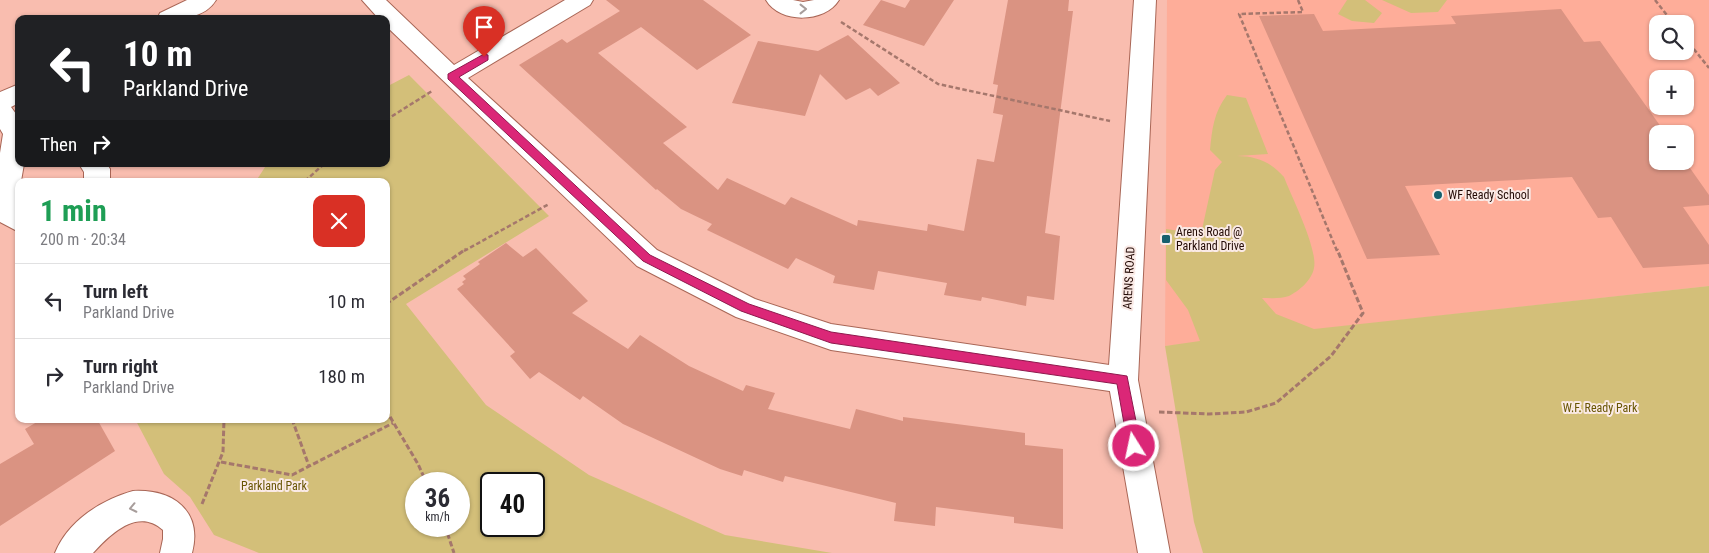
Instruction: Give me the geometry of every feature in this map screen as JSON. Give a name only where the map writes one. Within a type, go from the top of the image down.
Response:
[{"type":"street","points":[[176,15],[206,0]]},
{"type":"street","points":[[373,0],[389,15]]},
{"type":"street","points":[[452,76],[582,0]]},
{"type":"street","points":[[778,0],[783,5],[800,10],[823,4]]},
{"type":"street","name":"ARENS ROAD","points":[[1145,0],[1122,380],[1154,553]]},
{"type":"street","points":[[390,16],[646,258],[754,311],[831,337],[1122,380]]},
{"type":"street","points":[[0,102],[15,95]]},
{"type":"street","points":[[0,110],[15,131]]},
{"type":"street","points":[[15,145],[4,205],[15,220]]},
{"type":"street","points":[[71,553],[103,521],[120,511],[137,506],[154,506],[167,511],[176,521],[180,534],[176,553]]},
{"type":"path","points":[[1128,412],[1218,414],[1246,412],[1276,403],[1331,356],[1364,313],[1240,14],[1303,12],[1298,0]]},
{"type":"path","points":[[1655,0],[1667,15]]},
{"type":"path","points":[[823,4],[938,84],[1138,127]]},
{"type":"path","points":[[1694,49],[1709,68]]},
{"type":"path","points":[[390,118],[427,95],[452,76]]},
{"type":"path","points":[[308,178],[321,167]]},
{"type":"path","points":[[390,301],[450,259],[494,233],[540,210],[572,189]]},
{"type":"path","points":[[390,416],[422,472]]},
{"type":"path","points":[[176,521],[202,504],[221,462],[227,436],[225,423]]},
{"type":"path","points":[[293,423],[309,466]]},
{"type":"path","points":[[221,462],[292,475],[394,423]]},
{"type":"path","points":[[449,537],[454,553]]},
{"type":"shaded area","name":"WF Ready School","points":[[1167,0],[1709,0],[1709,286],[1165,346]]},
{"type":"green space","points":[[1347,0],[1365,0],[1382,13],[1374,23],[1352,21],[1338,14]]},
{"type":"green space","points":[[1382,0],[1447,0],[1438,12],[1411,13]]},
{"type":"green space","name":"Parkland Park","points":[[409,75],[549,216],[406,304],[486,405],[589,475],[725,535],[832,553],[259,553],[214,535],[190,497],[164,474],[137,423],[390,423],[390,178],[258,178],[265,167],[390,167],[390,85]]},
{"type":"green space","name":"W.F. Ready Park","points":[[1227,95],[1246,98],[1268,154],[1237,156],[1251,157],[1263,161],[1274,167],[1284,177],[1304,223],[1312,249],[1314,268],[1311,277],[1305,285],[1289,296],[1262,298],[1276,314],[1314,329],[1709,286],[1709,553],[1203,553],[1194,522],[1165,346],[1200,341],[1188,310],[1166,280],[1166,229],[1201,234],[1215,170],[1222,162],[1210,150],[1213,128],[1216,114]]},
{"type":"building","points":[[606,0],[703,0],[751,35],[697,70],[641,27],[598,53],[687,127],[663,143],[718,190],[727,178],[785,205],[791,197],[857,226],[858,220],[927,231],[928,224],[964,231],[977,159],[994,162],[1003,115],[993,113],[998,85],[993,84],[1008,0],[1069,0],[1068,11],[1073,11],[1045,233],[1060,236],[1054,300],[1027,296],[1026,306],[982,297],[981,301],[944,295],[947,283],[878,271],[874,290],[833,283],[835,276],[796,258],[788,269],[707,230],[712,224],[681,209],[656,190],[519,65],[562,39],[567,43],[620,11]]},
{"type":"building","points":[[881,0],[905,8],[910,0],[954,0],[924,46],[863,25]]},
{"type":"building","points":[[1561,9],[1584,42],[1600,41],[1649,110],[1649,115],[1653,115],[1660,125],[1649,125],[1649,170],[1691,170],[1709,195],[1709,205],[1683,207],[1709,245],[1709,264],[1643,268],[1611,217],[1598,218],[1572,177],[1405,186],[1440,255],[1367,259],[1259,16],[1314,14],[1323,31],[1456,24],[1451,16]]},
{"type":"building","points":[[848,35],[900,83],[878,96],[870,88],[846,100],[820,74],[805,116],[732,103],[758,41],[818,51]]},
{"type":"building","points":[[506,243],[523,257],[536,248],[588,301],[572,313],[628,349],[640,335],[689,366],[743,391],[746,385],[775,393],[768,409],[850,429],[856,409],[903,421],[903,417],[1025,433],[1025,445],[1063,449],[1063,529],[1014,523],[1014,517],[936,507],[935,526],[894,521],[896,503],[785,476],[783,482],[744,470],[742,476],[720,469],[623,424],[583,396],[580,400],[539,372],[530,379],[510,356],[515,352],[457,289],[464,284],[462,282],[466,279],[463,276],[480,264],[478,262]]},
{"type":"building","points":[[35,423],[99,423],[115,451],[0,526],[0,464],[34,444],[25,429]]},
{"type":"place","name":"WF Ready School","points":[[1438,195]]},
{"type":"place","name":"Arens Road @ Parkland Drive","points":[[1166,239]]},
{"type":"route","points":[[484,57],[452,76],[646,258],[746,308],[831,337],[1122,380],[1134,446]]}]
